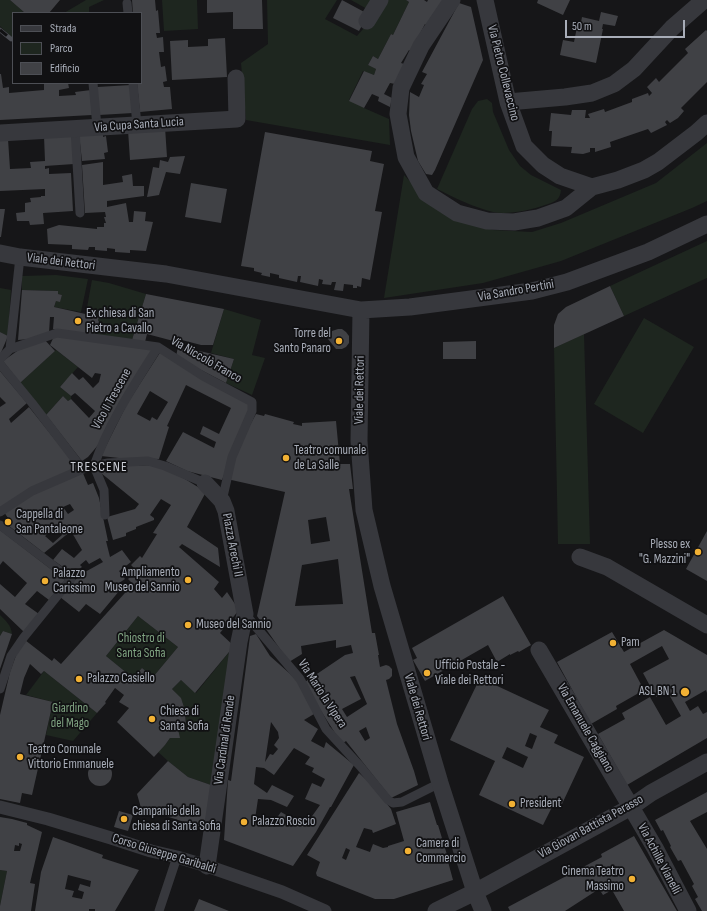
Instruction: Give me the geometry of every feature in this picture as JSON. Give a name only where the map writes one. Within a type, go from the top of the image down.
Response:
[{"type":"street","points":[[367,21],[380,0]]},
{"type":"street","points":[[452,0],[421,46],[401,88],[398,114],[406,158],[426,193],[457,213],[487,221],[514,222],[538,218],[566,208],[592,187],[618,180],[644,170],[667,155],[707,123]]},
{"type":"street","name":"Via Pietro Collevaccino","points":[[485,0],[508,102],[524,146],[543,164],[560,176],[592,187]]},
{"type":"street","points":[[508,102],[592,93],[614,84],[634,69],[672,28],[704,0]]},
{"type":"street","name":"Via Cupa Santa Lucia","points":[[0,133],[237,119],[236,78]]},
{"type":"street","name":"Via Sandro Pertini","points":[[361,310],[410,307],[532,291],[567,282],[648,252],[707,224]]},
{"type":"street","name":"Viale dei Rettori","points":[[0,253],[20,257],[166,274],[361,310],[359,441],[364,510],[382,586],[440,782],[474,892],[483,911]]},
{"type":"street","name":"Piazza Arechi II","points":[[205,483],[222,501],[226,511],[245,614]]},
{"type":"street","points":[[580,558],[607,567],[707,625]]},
{"type":"street","name":"Via Cardinal di Rende","points":[[207,866],[238,650],[245,614]]},
{"type":"street","name":"Via Emanuele Caggiano","points":[[538,650],[631,806]]},
{"type":"street","name":"Via Giovan Battista Perasso","points":[[436,911],[474,892],[631,806],[651,793],[707,762]]},
{"type":"street","name":"Via Achille Vianelli","points":[[631,806],[688,911]]},
{"type":"street","name":"Corso Giuseppe Garibaldi","points":[[0,807],[48,819],[151,851],[207,866],[282,892],[325,911]]},
{"type":"lane","points":[[127,3],[128,12]]},
{"type":"lane","points":[[91,84],[97,127]]},
{"type":"lane","points":[[133,84],[137,125]]},
{"type":"lane","points":[[75,129],[80,213]]},
{"type":"lane","points":[[10,349],[20,257]]},
{"type":"lane","name":"Via Niccolò Franco","points":[[0,358],[10,349],[56,333],[158,348],[203,376],[252,402],[252,411],[232,457],[222,501]]},
{"type":"lane","name":"Vico II Trescene","points":[[90,467],[124,402],[158,348]]},
{"type":"lane","points":[[0,364],[77,462],[90,467],[104,490],[105,516]]},
{"type":"lane","points":[[0,512],[32,491],[90,467],[108,462],[148,461],[165,466],[205,483]]},
{"type":"lane","points":[[0,525],[71,579],[24,637],[11,656],[0,689]]},
{"type":"lane","name":"Via Mario la Vipera","points":[[245,614],[300,679],[326,729],[360,766],[388,800],[393,803],[402,802],[440,782]]},
{"type":"lane","points":[[160,911],[177,857]]},
{"type":"green space","points":[[0,0],[10,0],[24,12],[12,12],[12,38],[0,26]]},
{"type":"green space","points":[[86,0],[104,0],[89,7],[89,12],[66,12]]},
{"type":"green space","points":[[162,0],[197,0],[198,29],[164,31]]},
{"type":"green space","points":[[267,0],[337,0],[325,19],[357,36],[376,14],[351,0],[406,0],[409,2],[393,35],[391,34],[378,59],[373,56],[368,65],[376,69],[374,75],[363,71],[349,100],[389,119],[390,145],[246,120],[241,63],[268,44]]},
{"type":"green space","points":[[487,99],[492,103],[493,112],[509,150],[520,166],[531,175],[561,190],[558,199],[539,207],[499,213],[471,205],[437,189],[472,109],[478,101]]},
{"type":"green space","points":[[707,143],[707,201],[561,261],[483,283],[384,298],[404,175],[440,212],[493,230],[532,232],[561,223],[656,183]]},
{"type":"green space","points":[[707,241],[707,278],[624,316],[610,286]]},
{"type":"green space","points":[[56,275],[88,279],[81,312],[54,307],[56,301],[60,301],[62,295],[58,294],[58,291],[22,290],[22,276]]},
{"type":"green space","points":[[92,280],[109,283],[146,294],[132,340],[94,335],[100,327],[98,317],[86,313]]},
{"type":"green space","points":[[0,288],[11,290],[8,336],[0,332]]},
{"type":"green space","points":[[224,309],[261,320],[252,355],[265,358],[252,395],[226,383],[234,359],[211,353]]},
{"type":"green space","points":[[644,318],[694,347],[643,433],[594,404]]},
{"type":"green space","points":[[584,334],[590,544],[558,544],[554,348]]},
{"type":"green space","points":[[56,350],[78,367],[60,387],[71,396],[71,399],[68,401],[63,396],[46,415],[20,383]]},
{"type":"green space","points":[[0,615],[6,621],[12,634],[3,631],[0,636]]},
{"type":"green space","name":"Chiostro di Santa Sofia","points":[[138,616],[178,647],[153,677],[142,668],[133,678],[106,656]]},
{"type":"green space","points":[[234,646],[211,785],[188,777],[158,752],[170,738],[179,738],[178,729],[186,726],[184,706],[180,698],[172,689],[181,680],[196,693]]},
{"type":"green space","name":"Giardino del Mago","points":[[44,671],[97,713],[73,741],[46,735],[53,702],[26,695]]},
{"type":"green space","points":[[0,870],[7,871],[0,906]]},
{"type":"building","points":[[10,0],[60,0],[50,12],[24,12]]},
{"type":"building","points":[[132,0],[155,0],[156,11],[158,10],[160,33],[156,33],[157,38],[163,37],[164,52],[159,52],[161,67],[165,66],[167,81],[163,82],[164,87],[170,87],[172,109],[140,112],[137,84],[142,84],[142,12],[133,12]]},
{"type":"building","points":[[207,0],[262,0],[263,29],[233,29],[233,12],[207,13]]},
{"type":"building","points":[[342,0],[368,14],[359,31],[333,18]]},
{"type":"building","points":[[406,0],[424,0],[427,2],[428,0],[444,0],[429,27],[425,24],[411,51],[409,50],[401,63],[404,64],[395,84],[390,83],[384,94],[392,98],[390,107],[378,101],[379,97],[372,94],[364,108],[349,101],[364,71],[374,75],[376,69],[368,65],[373,56],[378,59],[391,34],[393,35],[409,2]]},
{"type":"building","points":[[538,0],[570,0],[563,15],[537,3]]},
{"type":"building","points":[[459,3],[471,7],[483,60],[435,170],[432,175],[426,174],[418,161],[411,131],[409,115],[410,92],[419,97],[424,85],[421,84],[427,74],[422,72]]},
{"type":"building","points":[[601,12],[618,16],[615,26],[603,24],[596,63],[560,55],[563,40],[574,42],[577,27],[580,28],[582,17],[599,21]]},
{"type":"building","points":[[706,30],[707,82],[681,108],[684,111],[678,118],[670,123],[667,120],[665,122],[667,125],[651,133],[648,129],[610,142],[611,147],[595,152],[595,148],[590,148],[590,152],[583,154],[571,153],[572,147],[551,146],[552,131],[549,131],[551,113],[571,115],[572,110],[586,110],[585,118],[590,118],[588,114],[604,109],[605,112],[632,102],[632,99],[648,93],[649,96],[652,93],[647,87],[656,78],[659,82],[688,53],[685,49]]},
{"type":"building","points":[[225,38],[227,77],[172,80],[170,41],[188,40],[188,47],[208,46],[208,39]]},
{"type":"building","points":[[0,74],[3,88],[9,87],[9,93],[44,90],[44,84],[68,84],[69,88],[59,90],[59,96],[76,95],[75,92],[91,90],[92,115],[0,120]]},
{"type":"building","points":[[131,85],[133,113],[99,115],[97,87]]},
{"type":"building","points":[[165,127],[167,157],[130,160],[128,130]]},
{"type":"building","points":[[103,131],[103,137],[106,136],[108,152],[104,153],[105,159],[82,161],[79,134]]},
{"type":"building","points":[[265,132],[372,151],[370,161],[384,164],[375,211],[382,212],[370,280],[362,278],[361,287],[357,286],[357,288],[353,288],[353,285],[344,284],[343,291],[334,290],[336,282],[332,282],[331,285],[322,284],[323,280],[319,279],[318,286],[300,282],[301,276],[298,276],[297,282],[279,278],[279,275],[270,273],[270,277],[261,275],[262,273],[254,271],[254,268],[241,266]]},
{"type":"building","points":[[73,135],[74,164],[45,166],[45,169],[49,168],[49,174],[71,173],[73,211],[43,213],[44,224],[30,225],[29,221],[17,221],[16,213],[25,212],[25,203],[31,202],[30,198],[45,196],[45,189],[0,191],[0,140],[8,139],[10,169],[31,168],[30,162],[45,161],[44,136]]},
{"type":"building","points":[[185,156],[180,174],[166,172],[159,195],[147,197],[153,167],[159,168],[160,160],[168,162],[170,157]]},
{"type":"building","points":[[103,162],[103,185],[123,182],[122,176],[132,174],[133,186],[144,186],[144,196],[107,201],[107,207],[126,203],[129,222],[133,222],[134,211],[146,212],[145,221],[153,222],[146,251],[130,250],[130,253],[115,252],[115,249],[107,248],[107,251],[95,250],[95,247],[89,247],[88,250],[72,249],[72,245],[48,244],[47,229],[59,225],[97,229],[97,227],[104,227],[104,223],[106,223],[104,217],[106,217],[105,212],[85,213],[82,165]]},
{"type":"building","points":[[191,183],[227,189],[221,223],[185,217]]},
{"type":"building","points":[[0,209],[5,209],[1,237],[0,237]]},
{"type":"building","points":[[610,286],[624,316],[554,348],[554,325],[558,314],[566,307]]},
{"type":"building","points":[[22,290],[58,291],[58,294],[62,295],[60,302],[56,301],[54,307],[99,317],[99,330],[95,332],[94,335],[53,329],[54,317],[50,317],[49,333],[30,339],[18,340]]},
{"type":"building","points":[[146,294],[224,309],[213,345],[201,345],[182,340],[181,343],[147,334],[145,342],[132,340]]},
{"type":"building","name":"Torre del Santo Panaro","points":[[342,329],[349,336],[349,343],[342,349],[336,349],[328,339],[332,331]]},
{"type":"building","points":[[0,332],[8,336],[0,355]]},
{"type":"building","points":[[55,334],[154,348],[99,444],[88,457],[82,461],[46,415],[63,396],[68,401],[71,399],[89,418],[95,411],[75,393],[71,396],[60,387],[72,373],[79,380],[83,377],[93,388],[99,382],[101,374],[95,373],[92,378],[50,345]]},
{"type":"building","points":[[44,339],[55,351],[20,383],[3,361],[20,349]]},
{"type":"building","points":[[476,341],[476,359],[443,359],[443,342]]},
{"type":"building","points":[[178,346],[234,359],[226,383],[176,357]]},
{"type":"building","points":[[161,351],[251,405],[222,480],[187,471],[166,461],[183,432],[214,448],[216,442],[200,434],[203,426],[219,434],[231,408],[186,385],[167,426],[169,427],[159,459],[101,456],[127,404]],"holes":[[[150,391],[168,402],[157,420],[152,417],[150,421],[137,414]]]},
{"type":"building","points":[[0,371],[27,403],[9,419],[11,423],[29,407],[77,467],[0,508],[0,407],[6,403],[0,397]]},
{"type":"building","points":[[256,414],[264,416],[265,414],[294,422],[293,424],[302,426],[302,423],[336,421],[340,464],[350,464],[353,489],[349,489],[372,633],[375,633],[380,667],[386,665],[392,669],[392,676],[386,680],[397,724],[418,785],[391,798],[346,741],[342,744],[314,700],[305,682],[345,655],[353,653],[351,645],[336,648],[336,640],[301,646],[302,654],[289,662],[257,616],[285,492],[227,479],[236,451]],"holes":[[[326,517],[330,541],[311,544],[308,520]],[[338,559],[343,604],[295,606],[302,565]],[[355,676],[367,704],[347,717],[342,709],[361,699],[350,677]],[[366,727],[370,738],[365,741],[359,731]]]},
{"type":"building","points":[[155,465],[185,479],[206,492],[187,527],[218,548],[220,567],[182,544],[179,547],[219,582],[214,589],[222,598],[227,592],[239,610],[220,633],[234,646],[195,693],[181,680],[172,689],[181,698],[185,710],[186,727],[178,729],[180,738],[170,738],[154,757],[117,722],[129,708],[119,702],[124,695],[115,688],[105,702],[106,703],[97,713],[44,671],[41,674],[30,664],[24,678],[20,694],[53,702],[32,795],[22,793],[20,803],[0,799],[0,715],[10,672],[18,650],[25,640],[52,661],[54,658],[61,664],[133,584],[128,579],[137,571],[131,565],[140,556],[142,558],[157,534],[153,533],[171,505],[161,499],[150,515],[154,518],[154,520],[136,527],[136,529],[126,533],[126,536],[113,540],[107,517],[135,509],[139,504],[101,473],[121,466]],"holes":[[[138,616],[178,647],[153,677],[142,668],[133,678],[106,656]]]},
{"type":"building","points":[[82,471],[88,485],[93,483],[99,498],[110,557],[122,550],[131,562],[119,571],[125,579],[116,585],[120,590],[100,614],[86,604],[79,612],[60,597],[75,580],[85,572],[103,562],[100,558],[89,564],[86,560],[80,565],[82,567],[73,574],[53,560],[62,549],[74,558],[82,550],[71,531],[44,553],[4,521],[8,518],[4,512],[30,494]],"holes":[[[70,504],[74,510],[68,514],[63,507]],[[52,531],[57,534],[60,532],[62,535],[53,543],[45,536]]]},
{"type":"building","name":"Palazzo Carissimo","points":[[0,530],[65,580],[49,600],[37,591],[25,604],[39,614],[24,632],[0,609],[0,584],[15,597],[27,583],[3,561],[0,565]]},
{"type":"building","points":[[707,531],[707,581],[686,569]]},
{"type":"building","points":[[503,596],[531,645],[519,652],[510,654],[497,662],[488,645],[425,681],[413,660],[417,658],[412,648]]},
{"type":"building","points":[[664,630],[707,655],[707,693],[706,690],[685,702],[690,711],[698,706],[703,714],[707,712],[707,738],[627,785],[598,734],[625,719],[622,713],[650,697],[666,725],[681,716],[667,691],[656,697],[643,673],[669,659],[662,646],[630,664],[644,690],[616,706],[617,709],[591,724],[557,662],[612,632],[624,652]]},
{"type":"building","points":[[3,631],[12,634],[0,669],[0,636]]},
{"type":"building","points":[[256,634],[270,656],[297,680],[314,714],[304,720],[318,729],[311,741],[324,748],[326,742],[354,765],[316,832],[293,866],[224,840],[228,780],[231,781],[250,636]],"holes":[[[271,722],[278,732],[279,738],[274,745],[278,749],[273,755],[270,754],[265,762]],[[294,748],[310,757],[305,764],[314,768],[312,772],[325,779],[321,787],[312,783],[305,799],[320,805],[305,826],[281,812],[271,826],[255,819],[258,799],[271,800],[287,807],[294,796],[272,785],[267,793],[254,784],[256,767],[264,768],[274,775]]]},
{"type":"building","points":[[480,678],[549,710],[540,727],[558,735],[554,743],[584,757],[562,804],[555,801],[543,825],[479,795],[495,761],[450,740]],"holes":[[[530,733],[537,736],[532,749],[525,746]],[[507,747],[528,757],[523,768],[502,758]]]},
{"type":"building","points":[[168,761],[188,777],[211,785],[206,829],[141,808],[137,794]]},
{"type":"building","points":[[100,762],[105,763],[111,769],[111,779],[105,785],[100,786],[95,785],[89,779],[88,774],[89,769],[95,763]]},
{"type":"building","name":"Camera di Commercio","points":[[359,773],[372,785],[391,809],[396,824],[373,833],[372,830],[364,828],[356,847],[370,852],[373,844],[383,848],[404,841],[396,812],[430,802],[448,858],[453,880],[394,899],[375,899],[317,876],[316,873],[320,862],[307,855]],"holes":[[[346,848],[350,850],[346,860],[342,858]]]},
{"type":"building","points":[[707,792],[707,812],[690,821],[707,849],[707,911],[702,911],[695,899],[698,897],[692,886],[694,884],[681,860],[678,861],[663,830],[661,831],[655,820]]},
{"type":"building","name":"Campanile della chiesa di Santa Sofia","points":[[119,811],[133,815],[128,831],[114,827]]},
{"type":"building","points":[[0,817],[27,823],[27,825],[42,832],[30,883],[35,884],[31,911],[0,911],[7,871],[0,870]],"holes":[[[19,843],[22,844],[20,851],[14,851],[15,845],[19,846]]]},
{"type":"building","points":[[634,836],[677,911],[624,911],[612,890],[603,895],[599,889],[565,911],[510,911],[508,907],[602,857],[601,854]]},
{"type":"building","points":[[53,837],[103,855],[102,858],[139,870],[115,911],[95,911],[95,909],[89,909],[89,911],[35,911],[41,872]],"holes":[[[68,875],[91,881],[90,887],[80,884],[78,890],[84,892],[82,899],[72,897],[74,891],[65,889]]]},
{"type":"building","points":[[199,899],[229,911],[194,911]]},
{"type":"railway","points":[[0,30],[11,39]]},
{"type":"place","name":"Ex chiesa di San Pietro a Cavallo","points":[[78,321]]},
{"type":"place","name":"Torre del Santo Panaro","points":[[339,341]]},
{"type":"place","name":"Teatro comunale de La Salle","points":[[286,458]]},
{"type":"place","name":"Cappella di San Pantaleone","points":[[8,522]]},
{"type":"place","name":"Plesso ex \"G. Mazzini\"","points":[[698,552]]},
{"type":"place","name":"Ampliamento Museo del Sannio","points":[[188,580]]},
{"type":"place","name":"Palazzo Carissimo","points":[[45,581]]},
{"type":"place","name":"Museo del Sannio","points":[[188,625]]},
{"type":"place","name":"Pam","points":[[613,643]]},
{"type":"place","name":"Ufficio Postale - Viale dei Rettori","points":[[427,673]]},
{"type":"place","name":"Palazzo Casiello","points":[[79,679]]},
{"type":"place","name":"ASL BN 1","points":[[685,692]]},
{"type":"place","name":"Chiesa di Santa Sofia","points":[[152,719]]},
{"type":"place","name":"Teatro Comunale Vittorio Emmanuele","points":[[20,757]]},
{"type":"place","name":"President","points":[[512,804]]},
{"type":"place","name":"Campanile della chiesa di Santa Sofia","points":[[124,819]]},
{"type":"place","name":"Palazzo Roscio","points":[[244,822]]},
{"type":"place","name":"Camera di Commercio","points":[[408,851]]},
{"type":"place","name":"Cinema Teatro Massimo","points":[[632,879]]},
{"type":"district","name":"TRESCENE","points":[[99,467]]}]
